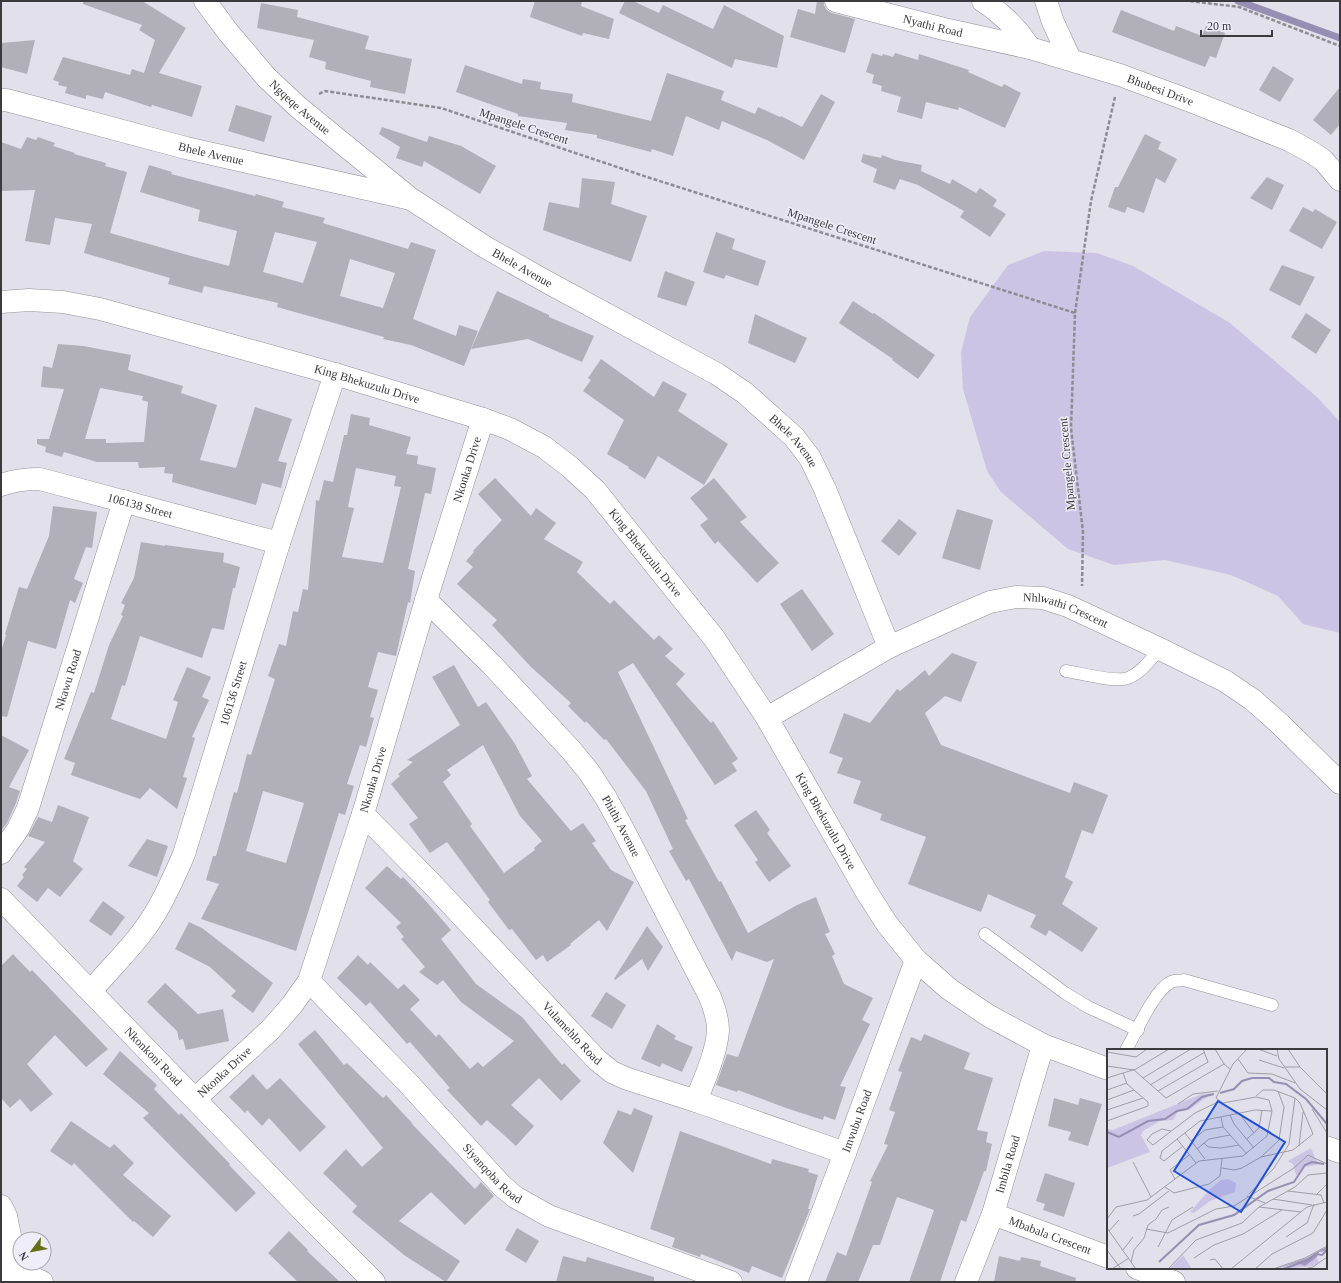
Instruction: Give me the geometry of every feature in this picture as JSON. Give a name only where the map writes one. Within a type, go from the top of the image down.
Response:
[{"type":"street","name":"Ngqeqe Avenue","points":[[205,1],[228,32],[267,78],[298,107],[411,199]]},
{"type":"street","name":"Nyathi Road","points":[[836,1],[944,29],[1030,48]]},
{"type":"street","points":[[983,1],[1008,21],[1030,48]]},
{"type":"street","points":[[1046,1],[1070,59]]},
{"type":"street","name":"Bhubesi Drive","points":[[1030,48],[1120,75],[1288,140],[1323,160],[1340,180]]},
{"type":"street","name":"Bhele Avenue","points":[[1,100],[29,106],[186,148],[411,199],[485,247],[717,374],[745,393],[794,437],[810,458],[825,489],[889,647]]},
{"type":"street","name":"King Bhekuzulu Drive","points":[[1,302],[30,300],[63,302],[100,309],[334,374],[483,419],[510,429],[544,447],[570,467],[595,490],[714,638],[767,718],[866,892],[887,924],[916,960],[949,989],[989,1016],[1043,1045],[1107,1069]]},
{"type":"street","name":"106136 Street","points":[[91,991],[136,940],[154,916],[168,892],[184,854],[279,543],[334,374]]},
{"type":"street","name":"Nkonka Drive","points":[[195,1099],[270,1030],[292,1005],[309,982],[363,814],[426,600],[483,419]]},
{"type":"street","name":"106138 Street","points":[[1,485],[11,481],[40,479],[279,543]]},
{"type":"street","name":"Nkawu Road","points":[[1,853],[18,828],[28,808],[124,501]]},
{"type":"street","name":"Nhlwathi Crescent","points":[[767,718],[889,647],[990,602],[1016,597],[1043,598],[1082,612],[1225,681],[1253,700],[1340,782]]},
{"type":"street","name":"Phithi Avenue","points":[[426,600],[492,665],[571,750],[589,772],[606,798],[622,827],[710,997],[716,1014],[718,1029],[716,1044],[696,1101]]},
{"type":"street","name":"Vulamehlo Road","points":[[363,814],[431,883],[597,1060],[612,1072],[625,1078],[845,1153]]},
{"type":"street","name":"Nkonkoni Road","points":[[1,899],[301,1210],[374,1282]]},
{"type":"street","name":"Imvubu Road","points":[[796,1282],[916,960]]},
{"type":"street","name":"Siyanqoba Road","points":[[309,982],[408,1083],[502,1186],[515,1197],[549,1216],[731,1282]]},
{"type":"street","name":"Imbila Road","points":[[966,1282],[992,1214],[1043,1045]]},
{"type":"street","points":[[1327,1147],[1340,1152]]},
{"type":"street","points":[[1,1206],[6,1216],[10,1236],[7,1274],[42,1282]]},
{"type":"street","name":"Mbabala Crescent","points":[[992,1214],[1107,1257]]},
{"type":"street","points":[[1140,1269],[1174,1282]]},
{"type":"lane","points":[[1066,671],[1117,680],[1127,678],[1144,667],[1160,649]]},
{"type":"lane","points":[[985,934],[1065,993],[1088,1007],[1138,1030]]},
{"type":"lane","points":[[1127,1049],[1154,998],[1172,981],[1184,980],[1272,1005]]},
{"type":"path","points":[[1190,1],[1239,7],[1340,46]]},
{"type":"path","points":[[1075,313],[1091,201],[1120,75]]},
{"type":"path","name":"Mpangele Crescent","points":[[298,107],[325,91],[441,108],[647,176],[1075,313],[1071,428],[1083,532],[1082,612]]},
{"type":"shaded area","points":[[1044,251],[1097,253],[1133,266],[1230,323],[1317,397],[1340,422],[1340,633],[1303,624],[1278,596],[1231,575],[1165,560],[1114,565],[1068,549],[1001,492],[987,471],[963,389],[961,352],[970,317],[1008,265]]},
{"type":"building","points":[[83,1],[142,1],[186,28],[159,73],[202,86],[192,117],[152,105],[151,107],[105,92],[103,99],[86,95],[86,99],[65,93],[67,87],[58,85],[59,82],[53,80],[63,57],[130,75],[132,69],[144,73],[155,40],[139,30],[142,25],[83,4]]},
{"type":"building","points":[[535,1],[582,1],[581,6],[614,19],[609,39],[583,33],[582,36],[530,17]]},
{"type":"building","points":[[625,1],[633,1],[659,13],[663,5],[713,29],[724,5],[784,36],[777,68],[735,59],[732,68],[619,13]]},
{"type":"building","points":[[817,1],[824,1],[824,5],[827,10],[832,13],[855,19],[845,53],[790,37],[798,9],[815,14]]},
{"type":"building","points":[[261,3],[298,10],[297,17],[369,36],[365,49],[412,59],[405,94],[370,87],[371,81],[325,69],[326,62],[309,57],[314,40],[257,28]]},
{"type":"building","points":[[1121,10],[1174,31],[1176,26],[1202,36],[1206,26],[1225,33],[1216,58],[1210,56],[1205,67],[1112,32]]},
{"type":"building","points":[[35,40],[27,74],[1,67],[1,43]]},
{"type":"building","points":[[872,53],[893,57],[895,53],[918,60],[919,54],[969,70],[968,72],[1002,87],[1004,84],[1021,93],[1005,128],[959,107],[958,110],[926,102],[922,119],[897,112],[901,97],[881,91],[882,86],[872,83],[874,75],[866,72]]},
{"type":"building","points":[[465,65],[522,84],[523,79],[541,82],[540,89],[573,94],[572,102],[651,121],[667,73],[724,91],[721,100],[755,114],[758,107],[780,117],[781,116],[802,127],[821,94],[835,102],[804,160],[767,140],[722,121],[719,130],[686,116],[673,156],[652,149],[651,152],[597,138],[597,135],[565,130],[567,123],[518,116],[518,114],[456,92]]},
{"type":"building","points":[[1273,66],[1294,79],[1280,102],[1259,90]]},
{"type":"building","points":[[1340,87],[1340,124],[1331,135],[1313,120]]},
{"type":"building","points":[[236,105],[272,116],[264,142],[228,131]]},
{"type":"building","points":[[382,127],[427,142],[429,136],[461,146],[496,166],[480,194],[424,161],[422,167],[396,158],[400,147],[379,134]]},
{"type":"building","points":[[1145,134],[1161,142],[1158,149],[1177,159],[1165,183],[1156,178],[1144,213],[1127,207],[1125,213],[1108,207],[1115,187],[1118,187]]},
{"type":"building","points":[[27,137],[36,140],[38,137],[55,143],[53,146],[75,153],[74,154],[106,163],[105,166],[127,172],[110,233],[229,266],[237,231],[198,221],[200,210],[140,192],[149,165],[172,172],[171,174],[284,202],[282,207],[325,218],[323,223],[408,249],[411,242],[436,250],[413,319],[456,336],[459,325],[478,331],[464,366],[411,345],[383,339],[384,337],[277,307],[278,303],[204,286],[202,293],[168,284],[170,278],[84,253],[92,224],[55,218],[50,245],[25,241],[35,190],[1,191],[1,142],[21,149]],"holes":[[[275,232],[317,242],[303,283],[263,272]],[[350,259],[395,273],[383,308],[340,296]]]},
{"type":"building","points":[[863,154],[881,158],[882,155],[895,160],[922,165],[921,171],[950,184],[952,179],[976,193],[980,188],[997,200],[993,206],[1006,214],[990,237],[960,217],[964,211],[918,185],[900,179],[895,190],[873,182],[877,169],[861,162]]},
{"type":"building","points":[[1267,177],[1284,185],[1272,210],[1250,198]]},
{"type":"building","points":[[582,178],[615,182],[611,204],[647,216],[631,262],[543,230],[549,202],[579,208]]},
{"type":"building","points":[[1303,207],[1313,212],[1315,209],[1337,222],[1322,249],[1289,231]]},
{"type":"building","points":[[716,232],[735,239],[732,249],[766,261],[758,286],[726,275],[724,279],[703,272]]},
{"type":"building","points":[[1282,265],[1315,277],[1300,306],[1269,290]]},
{"type":"building","points":[[665,271],[695,282],[686,306],[657,297]]},
{"type":"building","points":[[497,291],[549,315],[549,317],[594,336],[582,362],[528,339],[471,349]]},
{"type":"building","points":[[853,301],[873,314],[874,313],[935,355],[918,379],[892,360],[893,359],[839,323]]},
{"type":"building","points":[[1306,313],[1331,330],[1316,354],[1291,337]]},
{"type":"building","points":[[755,314],[807,338],[795,363],[748,343]]},
{"type":"building","points":[[58,344],[83,346],[131,355],[128,370],[183,386],[181,393],[217,405],[200,460],[236,468],[255,407],[292,419],[278,461],[287,463],[281,488],[262,483],[256,505],[172,482],[173,474],[164,473],[165,467],[139,468],[138,462],[97,462],[64,452],[62,457],[45,452],[46,447],[37,444],[37,439],[49,439],[64,389],[41,387],[43,366],[52,368]],"holes":[[[100,388],[143,396],[142,400],[148,402],[144,442],[106,443],[106,439],[85,439]]]},
{"type":"building","points":[[601,359],[654,397],[663,381],[687,394],[678,411],[728,444],[704,485],[658,456],[645,479],[628,468],[629,467],[607,454],[624,420],[583,391],[591,380],[588,378]]},
{"type":"building","points":[[351,414],[370,418],[369,425],[411,437],[406,454],[418,456],[417,464],[436,468],[431,494],[425,493],[408,569],[415,571],[410,603],[408,602],[396,656],[378,652],[368,687],[378,690],[370,717],[374,718],[366,747],[360,745],[347,784],[354,786],[345,815],[339,813],[296,951],[201,919],[219,884],[206,880],[213,856],[216,856],[234,792],[237,793],[247,754],[251,755],[275,679],[268,676],[279,644],[286,646],[293,611],[298,612],[303,589],[308,590],[316,500],[319,501],[324,480],[333,482],[344,435],[347,435]],"holes":[[[356,468],[396,476],[394,486],[401,487],[383,563],[342,557],[354,508],[348,507]],[[263,791],[304,803],[286,863],[246,851]]]},
{"type":"building","points":[[495,478],[531,516],[536,508],[556,523],[544,539],[583,562],[577,572],[610,604],[614,600],[654,640],[659,635],[673,649],[665,656],[685,674],[676,684],[711,723],[713,721],[738,759],[732,763],[737,771],[715,785],[633,663],[618,672],[688,819],[685,820],[719,882],[721,881],[748,933],[797,905],[816,897],[830,932],[825,934],[835,954],[832,956],[844,984],[873,998],[862,1020],[870,1024],[840,1086],[846,1087],[835,1120],[824,1116],[823,1120],[738,1090],[737,1092],[716,1085],[727,1054],[738,1057],[774,959],[767,962],[736,951],[732,961],[689,879],[686,881],[669,851],[673,849],[646,791],[606,739],[604,740],[586,721],[585,723],[568,706],[571,703],[531,667],[492,625],[497,620],[457,584],[473,567],[466,561],[474,552],[473,551],[502,520],[478,494]]},
{"type":"building","points":[[714,478],[747,517],[740,522],[779,563],[757,583],[718,541],[715,544],[700,525],[708,519],[690,498]]},
{"type":"building","points":[[53,506],[97,512],[92,548],[86,547],[74,579],[83,583],[75,603],[70,600],[56,649],[28,641],[7,717],[1,716],[1,652],[5,634],[19,587],[27,589],[49,536]]},
{"type":"building","points":[[957,509],[993,520],[980,570],[942,558]]},
{"type":"building","points":[[899,519],[917,533],[899,556],[881,541]]},
{"type":"building","points":[[141,542],[224,553],[223,562],[240,567],[235,588],[233,588],[224,630],[212,628],[202,658],[140,636],[125,686],[122,685],[111,719],[166,739],[178,702],[173,700],[187,667],[211,677],[202,697],[209,700],[192,737],[195,738],[183,777],[187,778],[177,809],[150,788],[140,799],[71,775],[75,763],[64,759],[91,692],[94,693],[109,645],[123,616],[121,615],[125,605],[121,603],[134,578]]},
{"type":"building","points":[[802,589],[834,634],[812,651],[780,604]]},
{"type":"building","points":[[952,653],[977,662],[961,702],[945,696],[925,713],[941,745],[1070,793],[1074,782],[1108,795],[1093,834],[1082,830],[1065,877],[1073,882],[1062,904],[1098,928],[1082,952],[1049,930],[1046,936],[1030,927],[1036,915],[988,894],[981,912],[908,884],[926,837],[880,820],[882,814],[853,803],[861,781],[837,773],[843,758],[829,753],[844,713],[870,723],[897,689],[900,691],[925,670],[929,676]]},
{"type":"building","points":[[454,665],[478,707],[486,702],[515,744],[532,776],[527,779],[571,831],[583,823],[596,841],[592,843],[611,870],[634,882],[607,931],[599,920],[570,944],[571,945],[547,962],[543,955],[536,960],[512,929],[509,930],[488,902],[490,900],[447,842],[430,853],[409,824],[418,818],[391,784],[400,776],[398,774],[413,762],[407,760],[460,725],[432,677]],"holes":[[[483,745],[520,816],[542,841],[534,848],[535,850],[504,873],[470,826],[472,824],[443,782],[451,775],[447,770]]]},
{"type":"building","points":[[1,735],[29,750],[9,787],[20,791],[7,823],[1,831]]},
{"type":"building","points":[[58,805],[89,817],[73,861],[83,869],[60,897],[48,888],[37,902],[17,886],[24,877],[22,875],[27,869],[24,867],[45,842],[28,836],[38,817],[52,822]]},
{"type":"building","points":[[756,810],[770,830],[767,833],[791,866],[769,882],[755,862],[758,860],[734,825]]},
{"type":"building","points":[[147,839],[168,846],[157,877],[128,866]]},
{"type":"building","points":[[387,866],[401,879],[403,877],[451,930],[441,939],[476,984],[522,1017],[562,1065],[564,1063],[581,1081],[561,1101],[539,1078],[511,1105],[534,1126],[516,1146],[487,1120],[481,1126],[447,1090],[450,1088],[410,1042],[407,1044],[370,1002],[366,1006],[337,978],[358,955],[368,965],[370,962],[398,989],[404,984],[420,1000],[410,1009],[436,1037],[439,1034],[470,1069],[478,1062],[483,1067],[514,1041],[461,1002],[443,980],[437,985],[419,972],[425,967],[401,939],[404,937],[396,927],[401,923],[365,888]]},
{"type":"building","points":[[103,901],[125,917],[111,936],[89,921]]},
{"type":"building","points":[[189,922],[202,928],[273,983],[253,1013],[231,996],[236,991],[210,967],[175,949]]},
{"type":"building","points":[[647,926],[663,947],[648,971],[642,959],[615,980],[614,979]]},
{"type":"building","points":[[13,954],[30,972],[32,970],[108,1049],[86,1067],[55,1035],[27,1064],[53,1094],[31,1112],[20,1099],[10,1108],[1,1098],[1,966]]},
{"type":"building","points":[[165,983],[198,1014],[223,1009],[229,1041],[186,1050],[183,1039],[179,1040],[177,1031],[147,1002]]},
{"type":"building","points":[[606,992],[626,1005],[612,1029],[591,1016]]},
{"type":"building","points":[[657,1024],[676,1036],[674,1039],[693,1047],[682,1072],[662,1063],[660,1067],[641,1059]]},
{"type":"building","points":[[315,1030],[344,1065],[347,1063],[383,1098],[386,1095],[475,1189],[481,1182],[494,1196],[465,1225],[431,1192],[399,1221],[460,1261],[446,1282],[404,1255],[352,1212],[357,1206],[323,1173],[346,1149],[362,1167],[383,1148],[298,1044]]},
{"type":"building","points":[[924,1034],[970,1053],[964,1069],[993,1078],[977,1130],[988,1132],[986,1142],[992,1144],[986,1171],[984,1171],[966,1222],[961,1220],[940,1282],[909,1282],[934,1210],[897,1197],[880,1245],[873,1245],[858,1282],[825,1282],[837,1252],[846,1256],[872,1182],[870,1181],[888,1145],[884,1144],[895,1112],[889,1110],[902,1072],[898,1071],[911,1037],[921,1041]]},
{"type":"building","points":[[120,1051],[157,1085],[154,1089],[179,1115],[181,1113],[256,1193],[236,1212],[143,1118],[149,1113],[103,1074]]},
{"type":"building","points":[[253,1074],[267,1090],[280,1078],[326,1127],[300,1152],[269,1118],[262,1126],[247,1110],[245,1113],[229,1097]]},
{"type":"building","points":[[1054,1098],[1078,1105],[1080,1098],[1102,1104],[1088,1146],[1068,1140],[1071,1132],[1048,1126]]},
{"type":"building","points":[[634,1108],[653,1116],[633,1173],[603,1143],[618,1110],[631,1115]]},
{"type":"building","points":[[71,1121],[110,1148],[114,1144],[134,1163],[123,1175],[171,1216],[153,1237],[134,1221],[133,1222],[74,1163],[72,1166],[50,1151]]},
{"type":"building","points":[[680,1131],[771,1164],[772,1159],[809,1169],[808,1172],[818,1175],[808,1209],[810,1209],[782,1278],[752,1266],[749,1273],[701,1254],[700,1257],[672,1247],[675,1238],[650,1229]]},
{"type":"building","points":[[1045,1173],[1075,1183],[1064,1217],[1043,1210],[1045,1204],[1036,1201]]},
{"type":"building","points":[[517,1228],[539,1241],[526,1263],[505,1250]]},
{"type":"building","points":[[289,1231],[308,1250],[307,1251],[340,1282],[298,1282],[268,1253]]},
{"type":"building","points":[[563,1256],[586,1262],[587,1257],[654,1277],[654,1282],[556,1282]]},
{"type":"building","points":[[999,1256],[1020,1261],[1021,1257],[1041,1261],[1040,1266],[1076,1278],[1075,1282],[994,1282]]},
{"type":"waterway","points":[[1238,1],[1340,38]]}]
